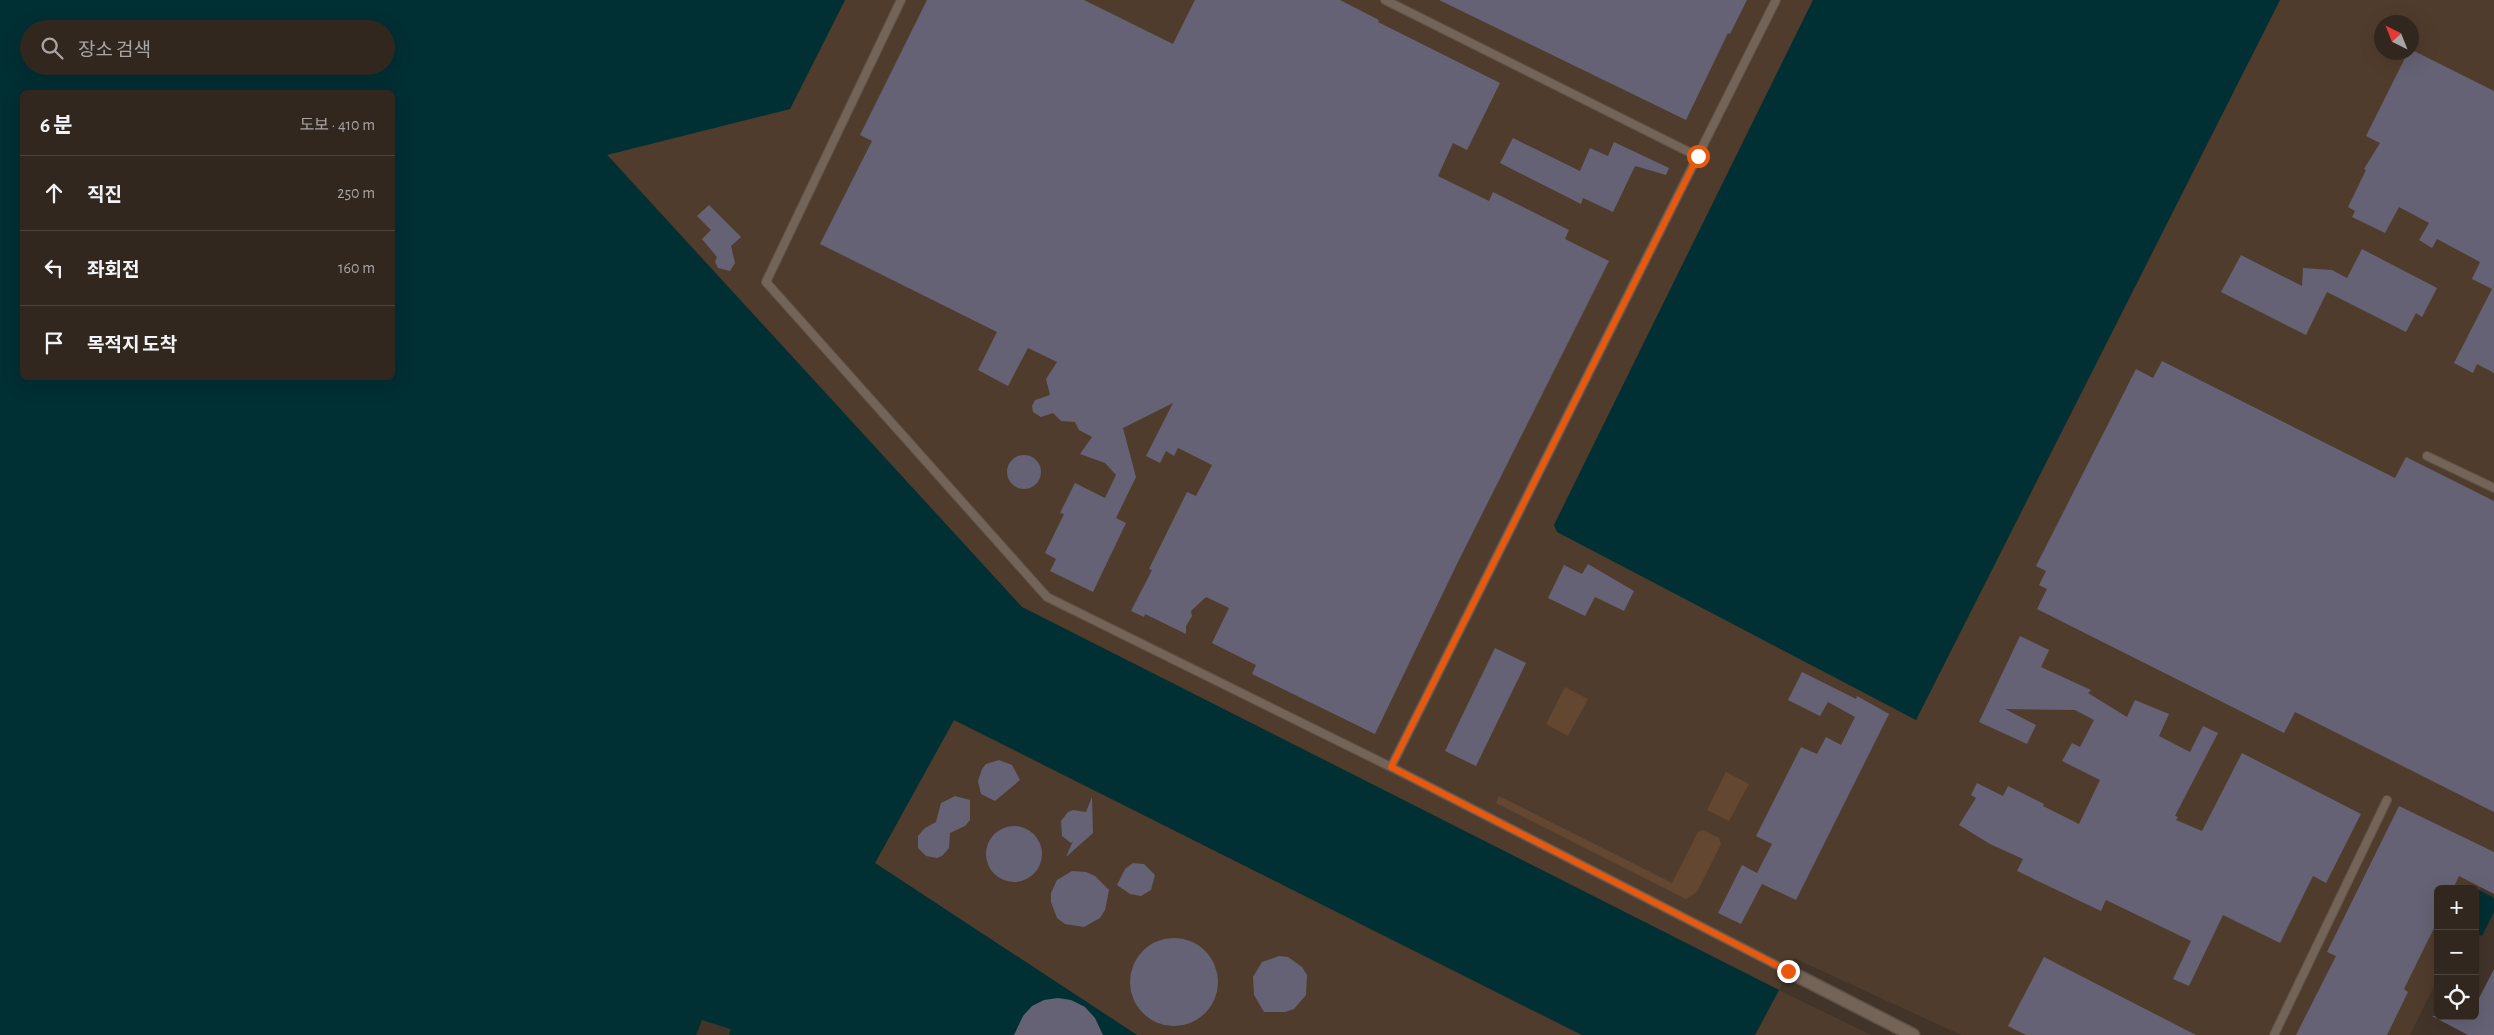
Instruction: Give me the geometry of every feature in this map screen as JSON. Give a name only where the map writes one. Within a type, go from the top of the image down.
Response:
[{"type":"street","points":[[1788,971],[1914,1035]]},
{"type":"lane","points":[[901,0],[766,282],[1047,597],[1391,767],[1788,971]]},
{"type":"lane","points":[[1385,0],[1698,156]]},
{"type":"lane","points":[[1391,767],[1776,0]]},
{"type":"lane","points":[[2427,456],[2494,488]]},
{"type":"lane","points":[[2274,1035],[2387,800]]},
{"type":"shaded area","points":[[845,0],[1813,0],[1554,525],[1916,720],[2280,0],[2494,0],[2494,861],[2479,892],[2479,885],[2434,885],[2434,986],[2410,1035],[1961,1035],[1794,958],[1779,990],[1022,607],[607,154],[790,109]]},
{"type":"shaded area","points":[[1565,687],[1588,699],[1568,736],[1546,724]]},
{"type":"shaded area","points":[[954,720],[1582,1035],[1137,1035],[875,863]]},
{"type":"shaded area","points":[[1726,772],[1749,784],[1729,821],[1707,810]]},
{"type":"shaded area","points":[[1499,796],[1672,883],[1698,832],[1703,830],[1719,838],[1721,844],[1697,892],[1686,899],[1496,803]]},
{"type":"shaded area","points":[[1779,990],[1871,1035],[1755,1035]]},
{"type":"water","points":[[0,0],[845,0],[790,109],[607,155],[1022,607],[1779,990],[1755,1035],[1582,1035],[954,720],[875,863],[1137,1035],[0,1035]]},
{"type":"water","points":[[1813,0],[2280,0],[1916,720],[1557,532],[1554,525]]},
{"type":"water","points":[[2479,890],[2494,898],[2494,912],[2482,936],[2479,935]]},
{"type":"pier","points":[[702,1020],[731,1029],[729,1035],[696,1035]]},
{"type":"building","points":[[927,0],[1084,0],[1173,44],[1195,0],[1340,0],[1379,20],[1378,22],[1500,83],[1467,150],[1453,143],[1438,176],[1489,201],[1493,192],[1569,230],[1565,239],[1609,261],[1457,564],[1375,734],[1252,674],[1256,665],[1212,643],[1229,608],[1206,597],[1191,611],[1192,616],[1186,626],[1186,634],[1145,614],[1144,617],[1131,611],[1152,570],[1149,569],[1187,492],[1196,496],[1212,465],[1178,448],[1174,456],[1166,451],[1160,463],[1146,456],[1173,403],[1123,428],[1136,477],[1116,518],[1126,523],[1093,592],[1050,571],[1056,559],[1045,553],[1064,514],[1060,513],[1075,483],[1105,498],[1116,475],[1105,463],[1080,454],[1092,437],[1079,430],[1075,422],[1061,421],[1053,413],[1041,417],[1033,412],[1032,406],[1035,400],[1050,395],[1046,379],[1057,362],[1028,348],[1008,386],[978,370],[997,332],[820,244],[872,141],[860,135]]},
{"type":"building","points":[[1439,0],[1747,0],[1730,34],[1728,33],[1686,120]]},
{"type":"building","points":[[2419,54],[2494,91],[2494,373],[2477,364],[2473,373],[2454,363],[2492,289],[2472,279],[2480,262],[2437,239],[2432,248],[2419,240],[2429,223],[2399,207],[2385,233],[2352,217],[2355,211],[2348,207],[2366,170],[2364,169],[2380,143],[2366,136],[2404,60],[2419,60]]},
{"type":"building","points":[[1513,138],[1580,171],[1590,148],[1608,156],[1614,142],[1669,168],[1666,175],[1635,166],[1613,212],[1583,198],[1581,204],[1500,163]]},
{"type":"building","points":[[709,205],[741,237],[731,246],[735,263],[730,271],[718,268],[715,262],[717,257],[702,239],[711,230],[697,216]]},
{"type":"building","points":[[2362,249],[2437,288],[2422,317],[2416,313],[2406,332],[2327,292],[2306,335],[2221,292],[2241,255],[2302,286],[2303,268],[2332,270],[2347,278]]},
{"type":"building","points":[[2162,361],[2395,478],[2406,457],[2494,501],[2494,812],[2295,712],[2284,733],[2037,609],[2047,589],[2039,585],[2046,571],[2036,566],[2136,369],[2153,378]]},
{"type":"building","points":[[1024,455],[1036,460],[1041,472],[1036,484],[1024,489],[1012,484],[1007,472],[1012,460]]},
{"type":"building","points":[[1588,564],[1634,591],[1624,611],[1595,597],[1585,616],[1548,598],[1564,565],[1582,574]]},
{"type":"building","points":[[2020,636],[2049,650],[2041,667],[2091,690],[2088,693],[2127,717],[2135,700],[2169,714],[2159,736],[2190,752],[2203,726],[2218,733],[2175,816],[2178,817],[2176,820],[2202,831],[2242,753],[2361,814],[2326,883],[2313,876],[2280,943],[2223,915],[2189,986],[2173,979],[2191,941],[2106,900],[2101,911],[2017,871],[2023,859],[1990,844],[1959,825],[1976,798],[1971,795],[1977,783],[2003,796],[2008,786],[2079,824],[2100,780],[2062,761],[2072,743],[2080,747],[2094,720],[2075,710],[2005,709],[2036,725],[2027,744],[1979,722]]},
{"type":"building","points":[[1495,648],[1526,663],[1476,766],[1445,751]]},
{"type":"building","points":[[1802,672],[1856,699],[1857,696],[1889,714],[1796,900],[1762,884],[1741,924],[1718,913],[1742,865],[1757,873],[1772,844],[1756,836],[1801,747],[1817,754],[1826,737],[1841,745],[1855,717],[1828,702],[1820,716],[1788,700]]},
{"type":"building","points":[[999,760],[1012,765],[1020,780],[995,801],[981,794],[978,781],[986,764]]},
{"type":"building","points":[[955,796],[970,800],[970,820],[965,826],[950,833],[949,848],[942,856],[937,858],[926,856],[918,848],[918,836],[925,828],[936,822],[941,803]]},
{"type":"building","points":[[1092,797],[1093,833],[1066,857],[1073,841],[1071,843],[1062,836],[1061,821],[1068,812],[1073,810],[1086,812]]},
{"type":"building","points":[[2399,806],[2494,852],[2494,894],[2459,876],[2455,885],[2434,885],[2434,928],[2404,989],[2408,992],[2387,1035],[2296,1035],[2336,956],[2327,952]]},
{"type":"building","points":[[1009,826],[1019,826],[1034,834],[1040,843],[1042,854],[1040,865],[1034,874],[1019,882],[1009,882],[998,877],[991,870],[986,859],[986,849],[991,838],[998,831]]},
{"type":"building","points":[[1133,863],[1144,864],[1155,875],[1151,890],[1141,896],[1130,894],[1117,885],[1125,869]]},
{"type":"building","points":[[1072,871],[1086,872],[1095,876],[1109,890],[1105,910],[1100,918],[1084,927],[1065,924],[1057,918],[1051,902],[1051,893],[1057,880]]},
{"type":"building","points":[[1174,938],[1191,942],[1205,951],[1214,965],[1218,982],[1214,999],[1205,1013],[1191,1022],[1174,1026],[1157,1022],[1143,1013],[1134,999],[1130,982],[1134,965],[1143,951],[1157,942]]},
{"type":"building","points":[[1279,956],[1288,957],[1302,967],[1307,975],[1306,995],[1294,1009],[1285,1012],[1264,1012],[1254,995],[1253,977],[1262,962]]},
{"type":"building","points":[[2044,957],[2196,1035],[2026,1035],[2008,1026]]},
{"type":"building","points":[[2494,969],[2494,1035],[2468,1035],[2440,1020],[2479,1020],[2479,998]]},
{"type":"building","points":[[1058,998],[1071,1000],[1085,1007],[1095,1018],[1103,1035],[1014,1035],[1023,1016],[1032,1006],[1044,1000]]},
{"type":"route","points":[[1698,156],[1391,767],[1788,971]]}]
